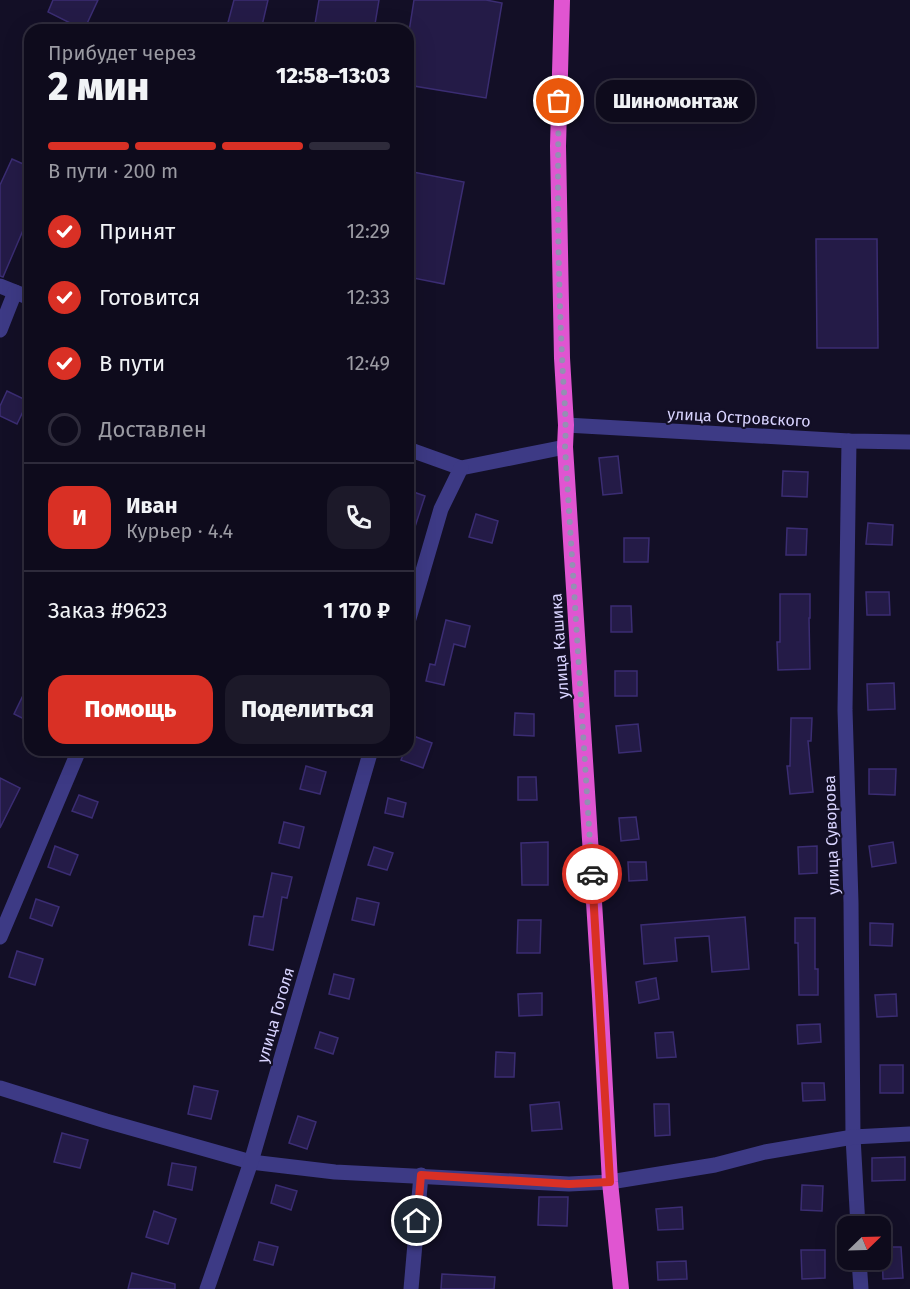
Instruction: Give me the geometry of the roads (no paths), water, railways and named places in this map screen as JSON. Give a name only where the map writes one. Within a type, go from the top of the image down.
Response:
[{"type":"highway","name":"улица Кашика","points":[[562,0],[558,146],[565,447],[610,1182],[621,1289]]},
{"type":"street","points":[[0,286],[24,296]]},
{"type":"street","points":[[0,330],[15,292]]},
{"type":"street","name":"улица Островского","points":[[566,425],[849,441],[910,442]]},
{"type":"street","name":"улица Суворова","points":[[849,441],[845,710],[851,902],[853,1137],[857,1216]]},
{"type":"street","points":[[414,450],[461,468],[565,447]]},
{"type":"street","points":[[414,601],[441,509],[461,468]]},
{"type":"street","points":[[0,937],[76,756]]},
{"type":"street","name":"улица Гоголя","points":[[207,1289],[251,1162],[369,756]]},
{"type":"street","points":[[0,1088],[251,1162],[335,1172],[569,1184],[610,1182],[715,1166],[765,1152],[853,1137],[910,1134]]},
{"type":"street","points":[[411,1289],[421,1175]]},
{"type":"street","points":[[860,1270],[861,1289]]},
{"type":"place","name":"Шиномонтаж","points":[[559,101]]}]
